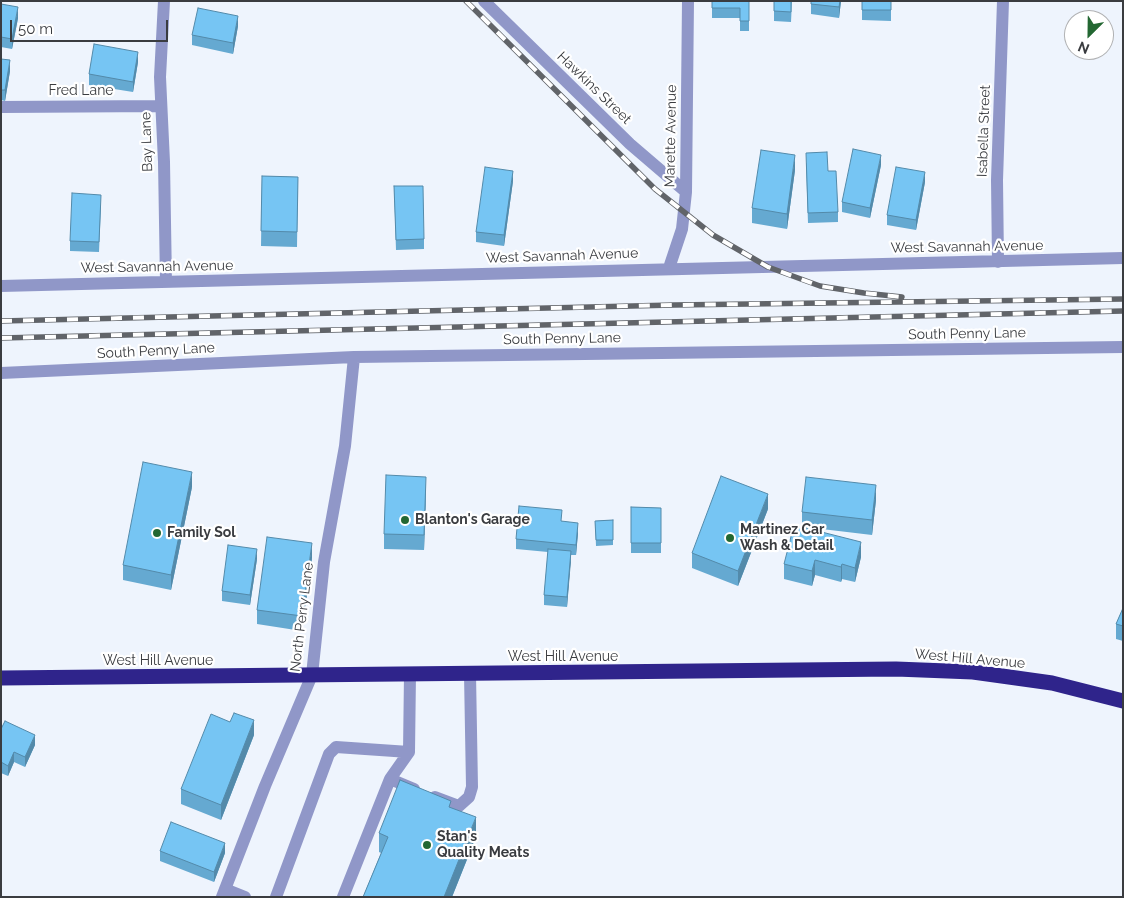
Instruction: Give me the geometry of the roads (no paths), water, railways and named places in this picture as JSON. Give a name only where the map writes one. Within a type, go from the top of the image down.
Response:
[{"type":"highway","name":"West Hill Avenue","points":[[1,678],[896,669],[973,672],[1052,684],[1123,701]]},
{"type":"street","name":"Bay Lane","points":[[164,1],[160,77],[166,282]]},
{"type":"street","name":"Hawkins Street","points":[[484,1],[630,144],[686,192]]},
{"type":"street","name":"Marette Avenue","points":[[668,268],[682,229],[686,192],[688,1]]},
{"type":"street","name":"Isabella Street","points":[[998,262],[997,180],[1003,1]]},
{"type":"street","name":"Fred Lane","points":[[1,107],[161,106]]},
{"type":"street","name":"West Savannah Avenue","points":[[1,286],[1123,258]]},
{"type":"street","name":"South Penny Lane","points":[[1,373],[354,357],[1123,347]]},
{"type":"street","name":"North Perry Lane","points":[[224,893],[265,786],[312,675],[324,562],[345,446],[354,357]]},
{"type":"street","points":[[343,897],[390,779],[409,752],[410,674]]},
{"type":"street","points":[[390,779],[459,806],[469,797],[472,787],[470,674]]},
{"type":"street","points":[[276,897],[329,754],[336,747],[409,752]]},
{"type":"street","points":[[224,893],[245,897]]},
{"type":"railway","points":[[466,1],[655,189],[713,235],[768,267],[820,286],[902,297]]},
{"type":"railway","points":[[1,321],[674,305],[1123,299]]},
{"type":"railway","points":[[1,338],[1123,311]]},
{"type":"place","name":"Blanton's Garage","points":[[405,520]]},
{"type":"place","name":"Family Sol","points":[[157,533]]},
{"type":"place","name":"Martinez Car Wash & Detail","points":[[730,538]]},
{"type":"place","name":"Stan's Quality Meats","points":[[427,845]]}]
